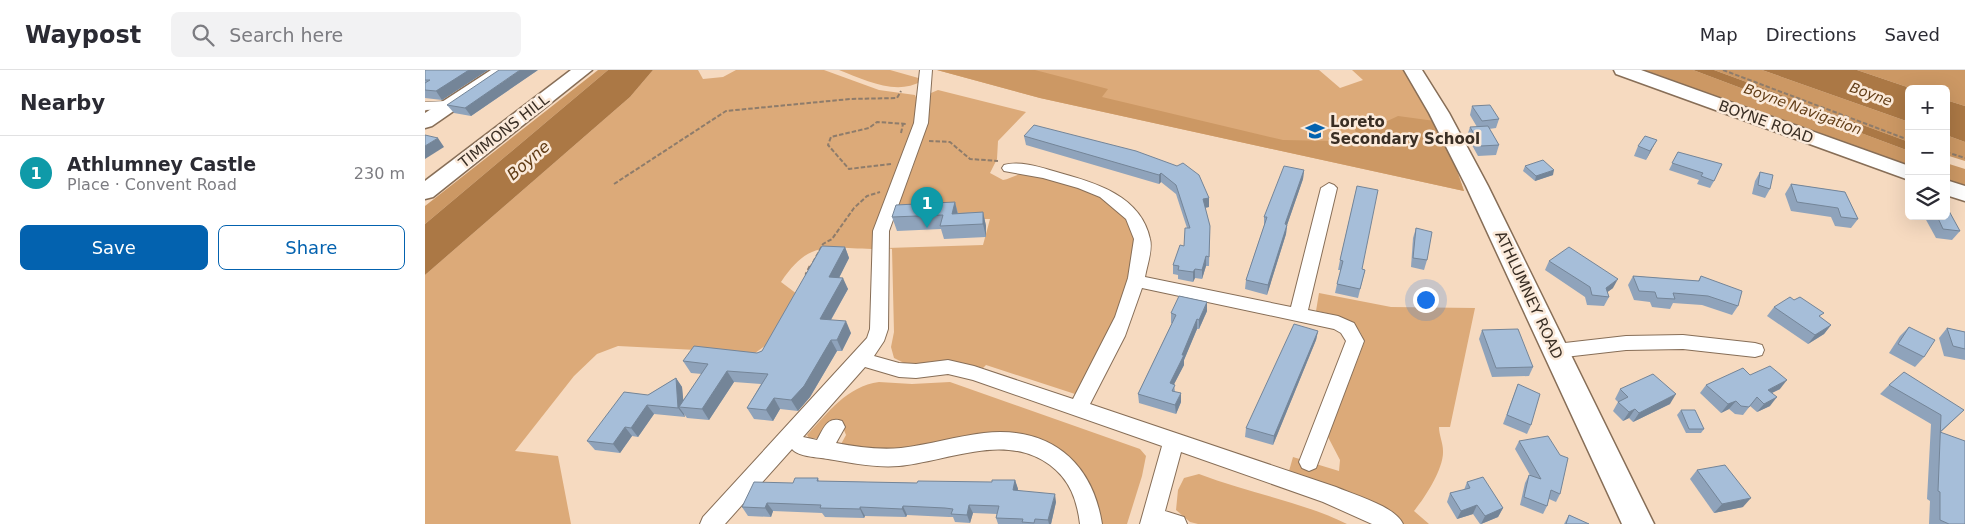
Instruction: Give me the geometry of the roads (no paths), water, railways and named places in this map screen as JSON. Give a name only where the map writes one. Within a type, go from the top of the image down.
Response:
[{"type":"main road","points":[[425,122],[504,70]]},
{"type":"main road","name":"TIMMONS HILL","points":[[425,192],[583,70]]},
{"type":"main road","name":"ATHLUMNEY ROAD","points":[[1413,70],[1439,113],[1477,186],[1638,524]]},
{"type":"main road","name":"BOYNE ROAD","points":[[1623,70],[1721,109],[1905,172]]},
{"type":"main road","points":[[1950,188],[1965,194]]},
{"type":"street","points":[[711,524],[819,406],[875,341],[879,329],[881,231],[921,123],[926,70]]},
{"type":"street","points":[[1009,168],[1027,168],[1090,186],[1108,194],[1123,205],[1133,218],[1142,240],[1137,281],[1114,344],[1078,408]]},
{"type":"street","points":[[1298,314],[1329,188]]},
{"type":"street","points":[[1137,281],[1298,314],[1338,323],[1348,328],[1355,341],[1309,462]]},
{"type":"street","points":[[1556,351],[1625,343],[1683,342],[1755,350]]},
{"type":"street","points":[[861,359],[899,370],[915,371],[948,367],[974,373],[1328,494],[1368,510],[1392,524]]},
{"type":"street","points":[[822,449],[835,427]]},
{"type":"street","points":[[800,445],[863,457],[897,457],[927,454],[989,440],[1027,442],[1056,456],[1079,482],[1086,498],[1091,524]]},
{"type":"street","points":[[1174,441],[1152,521],[1176,524]]},
{"type":"lane","points":[[425,106],[452,105]]},
{"type":"water","name":"Boyne","points":[[608,70],[653,70],[630,97],[425,275],[425,224]]},
{"type":"water","name":"Boyne Navigation","points":[[1693,70],[1714,70],[1905,141],[1905,150]]},
{"type":"water","name":"Boyne","points":[[1762,70],[1857,70],[1905,86],[1905,121]]},
{"type":"water","points":[[1950,101],[1965,106],[1965,142],[1950,136]]},
{"type":"place","name":"Loreto Secondary School","points":[[1315,131]]},
{"type":"place","name":"Athlumney Castle","points":[[927,228]]}]
